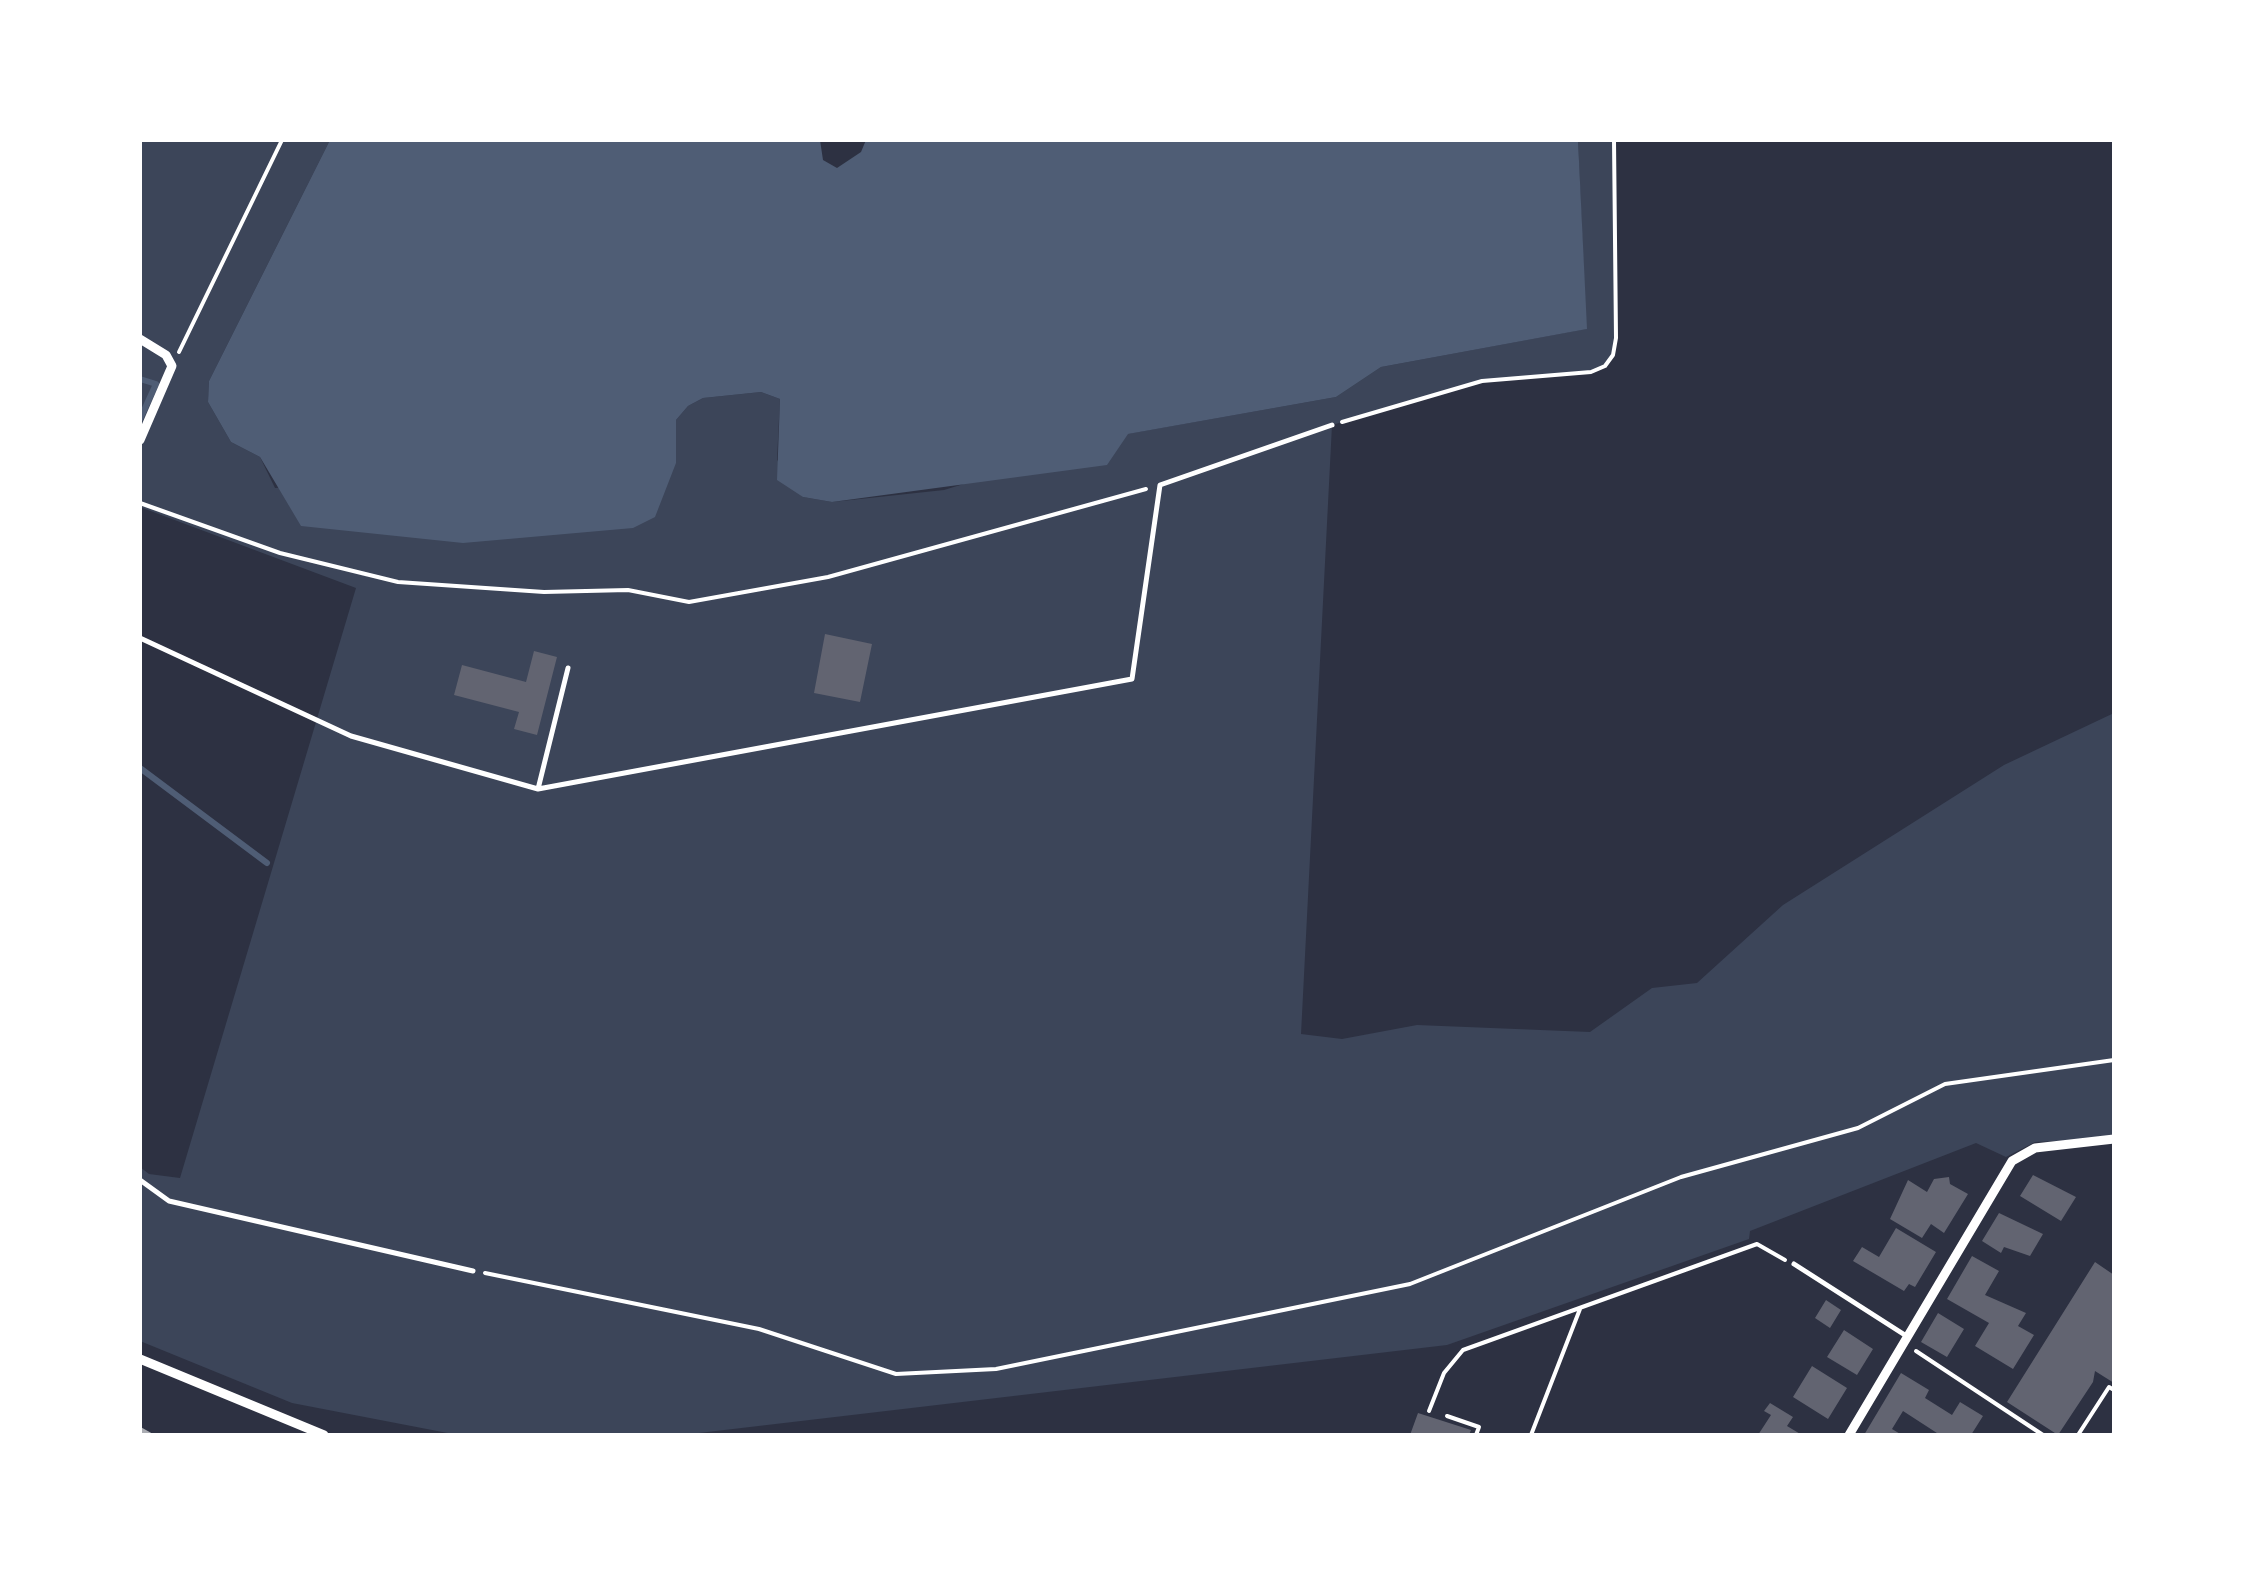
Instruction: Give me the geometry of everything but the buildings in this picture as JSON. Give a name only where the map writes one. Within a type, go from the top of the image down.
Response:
[{"type":"street","points":[[140,339],[166,355],[172,366],[140,440]]},
{"type":"street","points":[[1848,1435],[2012,1161],[2035,1148],[2114,1140]]},
{"type":"street","points":[[140,1359],[324,1435]]},
{"type":"lane","points":[[140,638],[351,736],[538,790],[1132,679],[1160,485],[1332,425]]},
{"type":"lane","points":[[538,790],[568,668]]},
{"type":"lane","points":[[140,1180],[169,1201],[474,1271]]},
{"type":"lane","points":[[1794,1264],[1906,1340]]},
{"type":"path","points":[[172,366],[282,140]]},
{"type":"path","points":[[1332,425],[1482,381],[1556,376],[1605,366],[1614,355],[1616,338],[1614,140]]},
{"type":"path","points":[[140,504],[280,553],[398,582],[544,592],[628,590],[689,602],[828,577],[1160,485]]},
{"type":"path","points":[[474,1271],[759,1329],[896,1374],[996,1369],[1410,1284],[1680,1177],[1858,1128],[1946,1084],[2114,1060]]},
{"type":"path","points":[[1429,1411],[1458,1353],[1758,1244],[1794,1264]]},
{"type":"path","points":[[1531,1435],[1581,1307]]},
{"type":"path","points":[[1906,1340],[2044,1435]]},
{"type":"path","points":[[2078,1435],[2108,1387],[2114,1390]]},
{"type":"path","points":[[1446,1416],[1479,1427],[1476,1435]]},
{"type":"shaded area","points":[[140,140],[330,140],[209,381],[208,402],[231,442],[260,457],[275,488],[676,463],[676,420],[688,406],[703,398],[761,392],[780,399],[777,460],[803,497],[832,502],[944,490],[1127,434],[1336,397],[1381,367],[1586,329],[1578,140],[1614,140],[1616,338],[1613,355],[1605,366],[1591,372],[1482,381],[1332,425],[1301,1034],[1342,1039],[1417,1025],[1590,1032],[1652,988],[1697,983],[1783,905],[2004,765],[2114,713],[2114,1138],[2035,1142],[2006,1157],[1976,1143],[1750,1231],[1749,1239],[1447,1345],[682,1435],[458,1435],[292,1403],[140,1341],[140,1167],[149,1174],[180,1178],[356,588],[140,507]]},
{"type":"shaded area","points":[[330,140],[820,140],[823,160],[837,168],[861,152],[866,140],[1578,140],[1587,329],[1381,367],[1336,397],[1128,434],[1107,465],[832,502],[803,497],[777,480],[780,399],[761,392],[703,398],[688,406],[676,420],[676,463],[655,517],[633,528],[463,543],[301,526],[260,457],[231,442],[208,402],[209,381]]},
{"type":"waterway","points":[[140,379],[156,384],[140,419]]},
{"type":"waterway","points":[[140,768],[267,863]]},
{"type":"railway","points":[[140,1430],[149,1435]]}]
